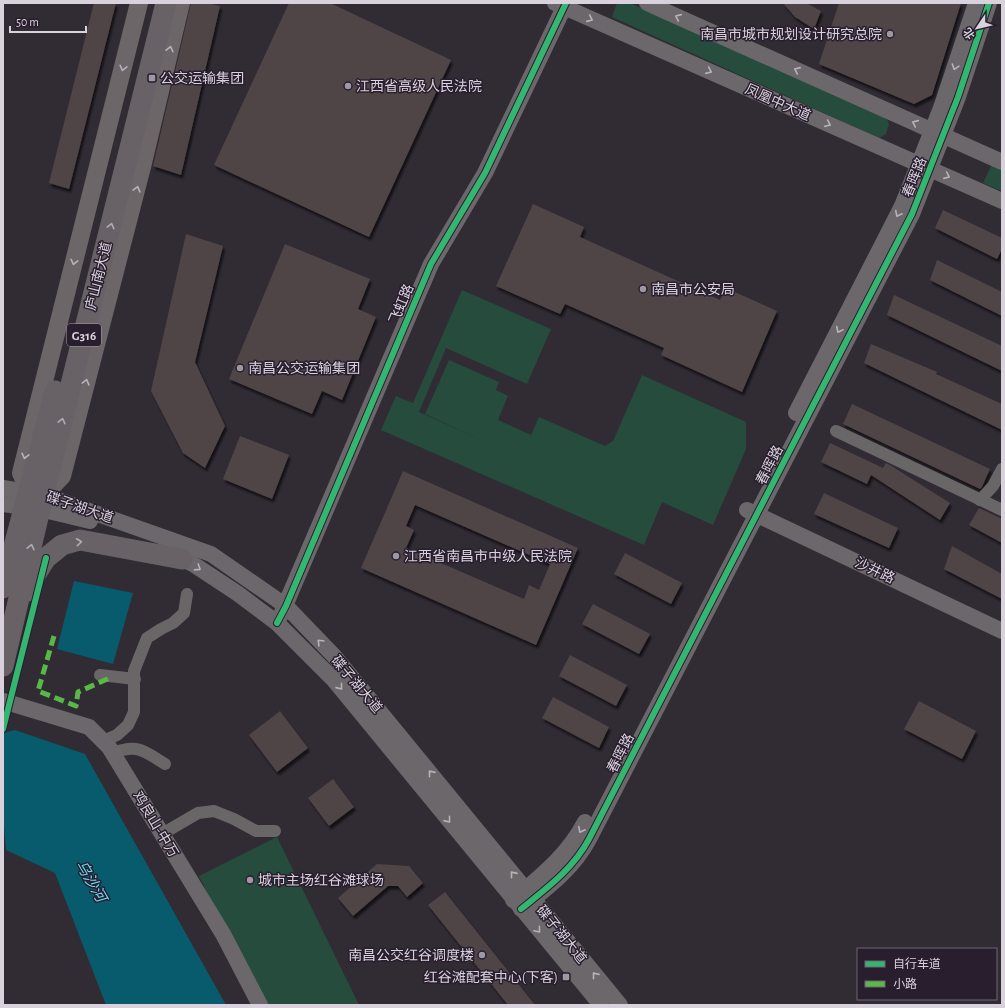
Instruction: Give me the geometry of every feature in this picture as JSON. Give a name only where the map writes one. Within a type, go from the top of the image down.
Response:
[{"type":"highway","name":"庐山南大道","points":[[3,666],[34,500],[153,3]]},
{"type":"highway","name":"庐山南大道","points":[[3,588],[34,500],[166,3]]},
{"type":"highway","points":[[10,634],[34,577],[46,558],[62,545],[80,540],[182,559]]},
{"type":"main road","points":[[139,3],[21,473],[34,500],[62,476],[142,167],[181,3]]},
{"type":"street","points":[[648,3],[1002,162]]},
{"type":"street","name":"春晖路","points":[[938,134],[976,3]]},
{"type":"street","name":"春晖路","points":[[517,904],[530,894],[575,841],[752,512],[902,206],[924,166],[938,134],[958,97],[990,3]]},
{"type":"street","name":"凤凰中大道","points":[[562,4],[1002,201]]},
{"type":"street","name":"飞虹路","points":[[276,623],[286,606],[431,264],[485,173],[562,4]]},
{"type":"street","points":[[836,431],[1002,510]]},
{"type":"street","points":[[980,500],[993,486],[1002,470]]},
{"type":"street","name":"碟子湖大道","points":[[3,488],[76,516],[135,535],[182,559],[237,593],[276,623],[333,678],[601,1005]]},
{"type":"street","name":"碟子湖大道","points":[[3,504],[34,500],[211,554],[286,606],[335,657],[620,1005]]},
{"type":"street","name":"沙井路","points":[[752,512],[1002,631]]},
{"type":"street","points":[[108,747],[117,735],[128,725],[134,712],[134,671],[147,638],[173,623],[184,613],[187,594]]},
{"type":"street","points":[[100,675],[134,679]]},
{"type":"street","name":"鸡良山-中万","points":[[3,701],[89,727],[108,747],[223,934],[260,1005]]},
{"type":"street","points":[[108,747],[145,751],[165,764]]},
{"type":"street","points":[[162,834],[198,813],[214,811],[234,819],[256,831],[275,831]]},
{"type":"green space","points":[[617,3],[630,3],[886,117],[889,124],[886,134],[879,138],[612,17]]},
{"type":"green space","points":[[992,164],[1002,169],[1002,191],[983,183]]},
{"type":"green space","points":[[462,290],[551,329],[527,384],[446,348],[419,412],[475,437],[425,414],[449,360],[499,382],[496,390],[508,396],[498,420],[531,435],[539,417],[605,446],[613,441],[642,375],[746,422],[746,449],[713,525],[662,502],[644,545],[381,430],[396,396],[413,403]]},
{"type":"green space","points":[[277,837],[359,1005],[263,1005],[199,876]]},
{"type":"water","points":[[74,581],[133,593],[113,664],[57,649]]},
{"type":"water","name":"乌沙河","points":[[15,730],[85,754],[226,1005],[106,1005],[55,873],[6,850],[3,814],[3,733]]},
{"type":"building","points":[[94,3],[116,3],[69,189],[49,183]]},
{"type":"building","points":[[191,3],[207,3],[220,6],[181,175],[153,166]]},
{"type":"building","points":[[289,3],[330,3],[451,60],[369,237],[214,165]]},
{"type":"building","points":[[783,3],[806,3],[821,11],[814,29],[795,17]]},
{"type":"building","name":"南昌市城市规划设计研究总院","points":[[839,3],[961,3],[932,95],[914,104],[819,64]]},
{"type":"building","points":[[533,204],[584,227],[580,237],[720,300],[726,288],[777,311],[742,392],[661,355],[664,348],[565,304],[560,314],[496,286]]},
{"type":"building","points":[[943,210],[1002,238],[1002,249],[997,259],[935,228]]},
{"type":"building","points":[[186,234],[223,246],[195,362],[225,426],[205,468],[183,453],[151,391]]},
{"type":"building","points":[[285,244],[370,279],[358,309],[376,317],[342,400],[322,391],[312,414],[229,379]]},
{"type":"building","points":[[937,260],[1002,292],[1002,316],[930,280]]},
{"type":"building","points":[[894,295],[1002,346],[1002,371],[887,315]]},
{"type":"building","points":[[871,344],[937,372],[936,374],[1002,404],[1002,430],[864,363]]},
{"type":"building","points":[[852,404],[990,469],[982,487],[980,489],[843,424]]},
{"type":"building","points":[[240,436],[289,455],[272,499],[223,479]]},
{"type":"building","points":[[830,443],[883,468],[886,463],[950,503],[940,520],[871,475],[867,484],[821,462]]},
{"type":"building","name":"江西省南昌市中级人民法院","points":[[403,471],[578,548],[536,645],[361,568]],"holes":[[[415,505],[550,564],[539,590],[529,585],[524,599],[406,548],[414,530],[406,526]]]},
{"type":"building","points":[[824,493],[898,528],[889,548],[814,514]]},
{"type":"building","points":[[979,508],[1002,519],[1002,543],[969,525]]},
{"type":"building","points":[[952,546],[1002,574],[1002,599],[944,569]]},
{"type":"building","points":[[625,553],[682,583],[671,604],[614,574]]},
{"type":"building","points":[[593,604],[650,634],[639,654],[582,624]]},
{"type":"building","points":[[570,655],[627,685],[616,706],[559,676]]},
{"type":"building","points":[[553,697],[609,727],[599,748],[542,718]]},
{"type":"building","points":[[919,701],[976,731],[962,759],[904,729]]},
{"type":"building","points":[[280,711],[308,748],[277,772],[249,735]]},
{"type":"building","points":[[333,779],[354,807],[329,826],[308,798]]},
{"type":"building","points":[[377,864],[409,866],[423,883],[407,897],[398,886],[388,886],[353,916],[338,898]]},
{"type":"building","name":"南昌公交红谷调度楼","points":[[445,892],[535,1005],[508,1005],[428,905]]},
{"type":"marked path","points":[[54,636],[38,691],[76,706],[78,692],[112,677]]},
{"type":"cycle path","points":[[277,623],[286,606],[431,264],[485,173],[566,3]]},
{"type":"cycle path","points":[[521,909],[550,886],[583,850],[912,214],[958,97],[989,3]]},
{"type":"cycle path","points":[[3,729],[46,558]]},
{"type":"place","name":"南昌市城市规划设计研究总院","points":[[890,34]]},
{"type":"place","name":"公交运输集团","points":[[152,78]]},
{"type":"place","name":"江西省高级人民法院","points":[[348,86]]},
{"type":"place","name":"南昌市公安局","points":[[643,289]]},
{"type":"place","name":"南昌公交运输集团","points":[[240,368]]},
{"type":"place","name":"江西省南昌市中级人民法院","points":[[396,556]]},
{"type":"place","name":"城市主场红谷滩球场","points":[[250,880]]},
{"type":"place","name":"南昌公交红谷调度楼","points":[[482,955]]},
{"type":"place","name":"红谷滩配套中心(下客)","points":[[566,977]]}]
